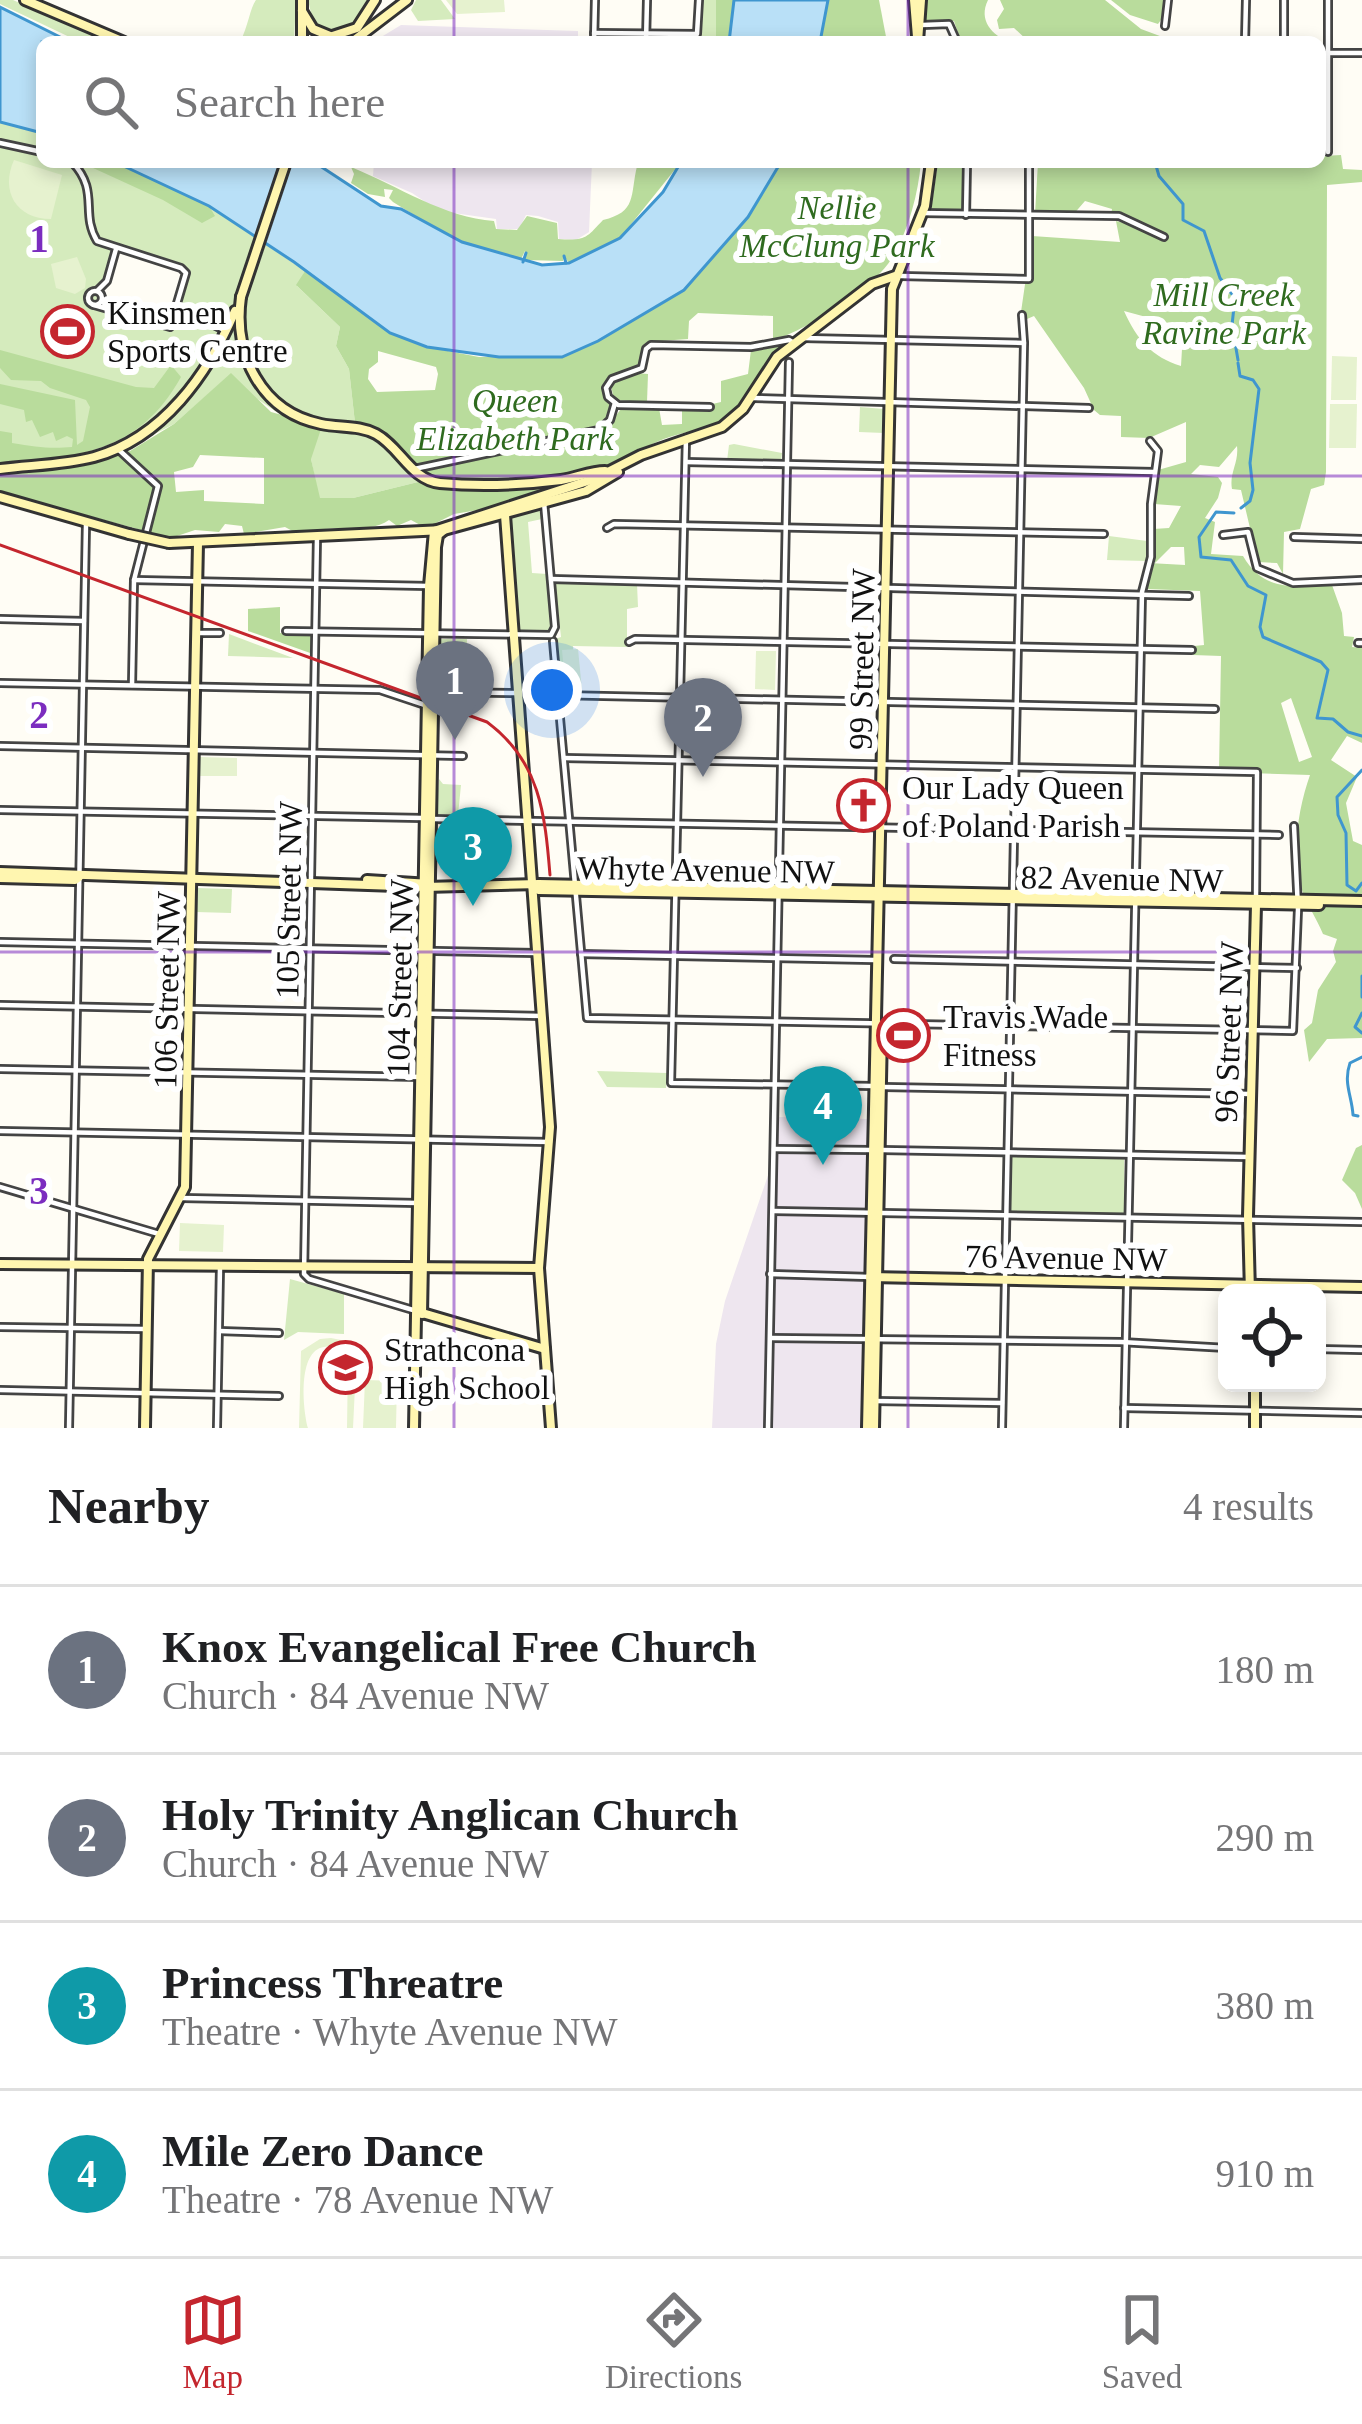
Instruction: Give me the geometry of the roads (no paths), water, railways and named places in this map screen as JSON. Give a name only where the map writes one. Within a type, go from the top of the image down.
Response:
[{"type":"main road","points":[[25,0],[110,36]]},
{"type":"main road","points":[[302,0],[302,36]]},
{"type":"main road","points":[[350,36],[375,0]]},
{"type":"main road","points":[[352,36],[407,0]]},
{"type":"main road","points":[[385,1],[407,0]]},
{"type":"main road","points":[[917,0],[917,36]]},
{"type":"main road","points":[[385,1],[394,12]]},
{"type":"main road","points":[[302,11],[316,32],[334,36]]},
{"type":"main road","points":[[0,469],[78,460],[117,448],[169,413],[226,331],[284,168]]},
{"type":"main road","name":"99 Street NW","points":[[871,1428],[882,1031],[892,295],[895,276],[922,213],[930,168]]},
{"type":"main road","points":[[439,530],[722,427],[752,398],[772,362],[872,284],[895,276]]},
{"type":"main road","points":[[241,298],[244,355],[258,382],[275,401],[315,423],[370,431],[413,469],[437,483],[508,485],[592,476]]},
{"type":"main road","points":[[0,497],[169,543],[439,530],[586,491],[656,450]]},
{"type":"main road","points":[[573,494],[592,476]]},
{"type":"main road","points":[[484,514],[505,515]]},
{"type":"main road","points":[[505,515],[550,1142],[539,1268],[551,1428]]},
{"type":"main road","points":[[420,530],[430,542]]},
{"type":"main road","name":"104 Street NW","points":[[432,586],[430,542],[439,530]]},
{"type":"main road","name":"104 Street NW","points":[[414,1428],[432,586],[439,530]]},
{"type":"main road","name":"106 Street NW","points":[[145,1428],[147,1265],[159,1234],[182,1198],[186,1135],[198,543]]},
{"type":"main road","name":"Whyte Avenue NW","points":[[0,875],[881,894]]},
{"type":"main road","name":"82 Avenue NW","points":[[881,894],[1362,903]]},
{"type":"main road","name":"96 Street NW","points":[[1249,1284],[1256,901]]},
{"type":"main road","points":[[0,1264],[539,1268]]},
{"type":"main road","name":"76 Avenue NW","points":[[873,1277],[1218,1287]]},
{"type":"main road","name":"76 Avenue NW","points":[[1326,1288],[1362,1287]]},
{"type":"main road","points":[[419,1312],[544,1349]]},
{"type":"main road","points":[[1255,1392],[1255,1428]]},
{"type":"street","points":[[595,0],[594,33],[625,36]]},
{"type":"street","points":[[646,36],[647,0]]},
{"type":"street","points":[[672,36],[697,34],[699,0]]},
{"type":"street","points":[[1165,26],[1168,0]]},
{"type":"street","points":[[1245,36],[1246,0]]},
{"type":"street","points":[[1284,0],[1284,36]]},
{"type":"street","points":[[1325,36],[1328,0]]},
{"type":"street","points":[[916,25],[949,24],[954,36]]},
{"type":"street","points":[[1326,53],[1362,53]]},
{"type":"street","points":[[1326,102],[1328,152]]},
{"type":"street","points":[[0,143],[36,151]]},
{"type":"street","points":[[76,168],[89,188],[91,232],[97,241],[184,270],[186,278],[173,322]]},
{"type":"street","points":[[966,215],[967,168]]},
{"type":"street","points":[[895,276],[1029,279],[1029,168]]},
{"type":"street","points":[[922,213],[1119,216],[1164,236]]},
{"type":"street","points":[[116,249],[107,281],[88,297],[94,305],[165,327],[195,320],[226,331]]},
{"type":"street","points":[[97,291],[106,308]]},
{"type":"street","points":[[94,305],[102,299]]},
{"type":"street","points":[[1002,1428],[1022,315]]},
{"type":"street","points":[[710,407],[616,404],[607,394],[607,385],[642,368],[647,347],[755,347],[789,340],[1024,343]]},
{"type":"street","points":[[768,1428],[789,362]]},
{"type":"street","points":[[752,398],[1089,408]]},
{"type":"street","points":[[413,469],[599,430],[610,420],[616,404]]},
{"type":"street","points":[[686,438],[671,1082],[1250,1094]]},
{"type":"street","points":[[1124,1428],[1140,649],[1158,451],[1150,441]]},
{"type":"street","points":[[117,448],[158,486],[134,580],[132,686]]},
{"type":"street","points":[[685,462],[1154,472]]},
{"type":"street","points":[[544,502],[555,627],[549,639],[571,822],[587,1018],[1295,1029],[1294,826]]},
{"type":"street","points":[[69,1428],[86,524]]},
{"type":"street","points":[[607,528],[614,524],[1104,534]]},
{"type":"street","points":[[1223,535],[1248,532],[1256,565],[1270,576],[1293,583],[1362,580]]},
{"type":"street","points":[[1294,537],[1362,539]]},
{"type":"street","name":"105 Street NW","points":[[304,1264],[317,538]]},
{"type":"street","points":[[551,579],[1190,596]]},
{"type":"street","points":[[134,580],[432,586]]},
{"type":"street","points":[[0,619],[84,621]]},
{"type":"street","points":[[286,631],[549,639]]},
{"type":"street","points":[[196,633],[220,633]]},
{"type":"street","points":[[629,642],[1192,650]]},
{"type":"street","points":[[0,683],[380,690],[430,706]]},
{"type":"street","points":[[430,692],[518,693]]},
{"type":"street","points":[[558,695],[1215,709]]},
{"type":"street","points":[[0,746],[463,755]]},
{"type":"street","points":[[564,758],[1138,770]]},
{"type":"street","name":"96 Street NW","points":[[1138,770],[1258,773],[1256,901]]},
{"type":"street","points":[[0,810],[1279,835]]},
{"type":"street","points":[[0,942],[536,953]]},
{"type":"street","points":[[580,954],[880,961]]},
{"type":"street","points":[[895,959],[1297,968]]},
{"type":"street","points":[[0,1005],[541,1016]]},
{"type":"street","points":[[0,1069],[424,1076]]},
{"type":"street","points":[[0,1131],[550,1142]]},
{"type":"street","points":[[772,1149],[1249,1156]]},
{"type":"street","points":[[0,1187],[159,1234]]},
{"type":"street","points":[[182,1198],[422,1203]]},
{"type":"street","points":[[771,1211],[1362,1222]]},
{"type":"street","points":[[304,1264],[308,1278],[419,1312]]},
{"type":"street","points":[[218,1428],[220,1267]]},
{"type":"street","name":"76 Avenue NW","points":[[770,1274],[873,1277]]},
{"type":"street","points":[[0,1327],[146,1329]]},
{"type":"street","points":[[219,1331],[279,1333]]},
{"type":"street","points":[[769,1338],[1218,1348]]},
{"type":"street","points":[[1326,1349],[1362,1350]]},
{"type":"street","points":[[0,1390],[279,1396]]},
{"type":"street","points":[[872,1401],[1002,1403]]},
{"type":"street","points":[[1124,1408],[1362,1413]]},
{"type":"water","points":[[734,0],[828,0],[821,36],[730,36]]},
{"type":"water","points":[[0,7],[58,36],[36,36],[36,131],[0,122]]},
{"type":"water","points":[[128,168],[323,168],[381,206],[401,209],[462,242],[542,265],[569,263],[620,238],[663,192],[677,168],[777,168],[748,217],[684,290],[562,357],[499,357],[427,347],[390,333],[209,206]]},
{"type":"waterway","points":[[1157,168],[1183,204],[1183,220],[1204,231],[1220,278],[1235,298],[1232,325],[1238,360]]},
{"type":"waterway","points":[[523,262],[526,253]]},
{"type":"waterway","points":[[564,256],[566,263]]},
{"type":"waterway","points":[[1238,363],[1240,376],[1253,380],[1259,389],[1250,463],[1253,490],[1250,501],[1241,508]]},
{"type":"waterway","points":[[1234,513],[1216,512],[1199,537],[1201,557],[1231,560],[1248,586],[1266,595],[1260,627],[1263,637],[1321,662],[1328,670],[1317,718],[1333,719],[1348,732],[1362,736]]},
{"type":"waterway","points":[[1362,770],[1337,797],[1346,833],[1347,885],[1356,891],[1362,883]]},
{"type":"waterway","points":[[1362,976],[1362,997]]},
{"type":"waterway","points":[[1362,1013],[1355,1027],[1362,1033]]},
{"type":"waterway","points":[[1358,1116],[1353,1115],[1347,1077],[1350,1063],[1362,1057]]},
{"type":"tram line","points":[[0,545],[487,722],[505,737],[529,771],[542,810],[550,875]]},
{"type":"place","name":"Kinsmen Sports Centre","points":[[68,331]]},
{"type":"place","name":"Knox Evangelical Free Church","points":[[455,740]]},
{"type":"place","name":"Holy Trinity Anglican Church","points":[[703,777]]},
{"type":"place","name":"Our Lady Queen of Poland Parish","points":[[863,806]]},
{"type":"place","name":"Princess Threatre","points":[[473,906]]},
{"type":"place","name":"Travis Wade Fitness","points":[[904,1035]]},
{"type":"place","name":"Mile Zero Dance","points":[[823,1165]]},
{"type":"place","name":"Strathcona High School","points":[[345,1368]]},
{"type":"park label","name":"Nellie McClung Park","points":[[837,226]]},
{"type":"park label","name":"Mill Creek Ravine Park","points":[[1224,313]]},
{"type":"park label","name":"Queen Elizabeth Park","points":[[515,419]]}]
